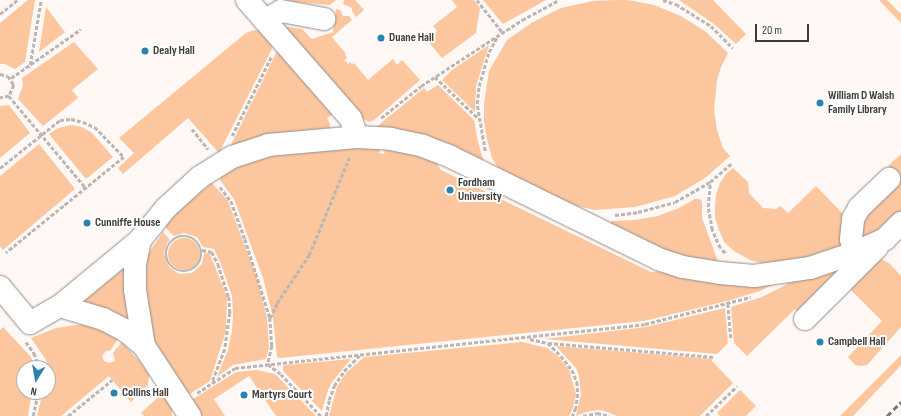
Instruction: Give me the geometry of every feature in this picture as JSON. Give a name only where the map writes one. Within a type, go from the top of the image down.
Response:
[{"type":"lane","points":[[247,0],[351,119],[358,137]]},
{"type":"lane","points":[[265,20],[281,11],[324,19]]},
{"type":"lane","points":[[0,287],[30,323],[60,306],[140,240],[166,208],[210,171],[232,157],[268,145],[358,137],[391,139],[423,146],[451,157],[658,259],[683,267],[720,273],[754,276],[810,268],[854,253],[885,239]]},
{"type":"lane","points":[[854,253],[851,239],[853,219],[859,208],[889,179]]},
{"type":"lane","points":[[805,319],[901,224]]},
{"type":"lane","points":[[140,240],[135,264],[135,290],[144,346]]},
{"type":"lane","points":[[60,306],[103,319],[124,330],[144,346],[186,410]]},
{"type":"path","points":[[0,14],[18,0]]},
{"type":"path","points":[[30,65],[42,0]]},
{"type":"path","points":[[477,0],[503,32]]},
{"type":"path","points":[[270,318],[277,303],[309,255],[358,137],[435,77],[503,32],[559,0]]},
{"type":"path","points":[[664,0],[676,4],[711,26],[733,48]]},
{"type":"path","points":[[11,78],[81,29]]},
{"type":"path","points":[[494,178],[482,142],[477,104],[479,86],[489,52],[498,36]]},
{"type":"path","points":[[231,138],[281,38]]},
{"type":"path","points":[[0,74],[5,74],[11,78],[13,89],[9,96],[0,98]]},
{"type":"path","points":[[435,77],[479,119]]},
{"type":"path","points":[[9,96],[86,188]]},
{"type":"path","points":[[0,168],[60,120],[71,119],[95,127],[124,157],[6,253]]},
{"type":"path","points":[[192,129],[215,157],[210,171],[231,201],[259,277],[270,318],[272,346],[268,364]]},
{"type":"path","points":[[608,216],[638,212],[675,202],[710,182],[730,164]]},
{"type":"path","points":[[710,182],[708,206],[712,230],[720,248],[730,256]]},
{"type":"path","points":[[202,250],[200,262],[191,271],[179,271],[174,269],[167,260],[166,254],[169,244],[178,237],[189,237],[195,240],[202,250],[212,252],[218,264],[229,297],[230,313],[225,349],[212,383]]},
{"type":"path","points":[[186,410],[212,383],[235,368],[528,338],[645,324],[728,304],[754,296]]},
{"type":"path","points":[[728,304],[731,340]]},
{"type":"path","points":[[528,338],[548,342],[714,357]]},
{"type":"path","points":[[548,342],[572,370],[577,382],[578,394],[573,416]]},
{"type":"path","points":[[326,416],[329,400],[334,386],[344,371],[362,354]]},
{"type":"path","points":[[268,364],[281,374],[321,416]]},
{"type":"path","points":[[68,416],[112,380]]},
{"type":"path","points":[[706,416],[736,386]]},
{"type":"path","points":[[33,416],[36,400]]},
{"type":"path","points":[[583,416],[597,413],[610,416]]},
{"type":"shaded area","points":[[28,0],[35,0],[25,62],[15,69],[5,64],[0,64],[0,23]]},
{"type":"shaded area","points":[[271,0],[336,0],[330,5]]},
{"type":"shaded area","points":[[344,0],[355,0],[364,10],[356,17],[352,11],[352,8],[343,4]]},
{"type":"shaded area","points":[[452,0],[474,0],[480,8],[476,33],[442,58],[427,40],[437,31],[433,26],[457,7]]},
{"type":"shaded area","points":[[483,0],[546,0],[503,24]]},
{"type":"shaded area","points":[[628,0],[654,5],[681,16],[706,32],[728,53],[721,67],[717,80],[714,110],[717,130],[723,148],[730,156],[705,178],[675,196],[635,207],[594,210],[557,201],[501,173],[492,158],[487,139],[484,122],[484,104],[489,71],[507,40],[533,22],[561,8],[593,1]]},
{"type":"shaded area","points":[[679,0],[713,0],[746,34],[736,44],[714,24]]},
{"type":"shaded area","points":[[879,0],[887,0],[901,14],[901,23]]},
{"type":"shaded area","points":[[46,7],[65,32],[39,52]]},
{"type":"shaded area","points":[[336,9],[340,10],[343,16],[349,16],[352,20],[332,37],[346,54],[345,55],[347,58],[344,60],[348,64],[350,62],[352,64],[354,63],[368,80],[393,59],[397,65],[402,60],[420,80],[374,120],[369,122],[360,117],[281,26],[302,29],[312,39],[333,32]]},
{"type":"shaded area","points":[[255,30],[263,31],[275,43],[219,153],[188,118],[123,174],[118,168],[134,153],[119,138],[246,33]]},
{"type":"shaded area","points":[[74,42],[98,69],[72,90],[78,98],[43,126],[18,99],[23,85],[22,78]]},
{"type":"shaded area","points":[[280,45],[333,114],[327,118],[330,128],[305,131],[230,147]]},
{"type":"shaded area","points":[[489,45],[476,86],[475,112],[442,80],[452,70]]},
{"type":"shaded area","points":[[438,85],[474,120],[478,142],[486,169],[370,132],[424,88],[427,92]]},
{"type":"shaded area","points":[[9,105],[30,133],[0,158],[0,106]]},
{"type":"shaded area","points":[[72,125],[82,127],[92,133],[113,157],[86,179],[49,134],[58,128]]},
{"type":"shaded area","points":[[39,144],[75,189],[3,250],[0,246],[0,176]]},
{"type":"shaded area","points":[[381,146],[379,153],[384,154],[385,147],[434,159],[441,170],[651,272],[672,271],[784,279],[760,291],[727,301],[644,321],[280,358],[277,357],[273,317],[263,278],[234,199],[220,180],[222,171],[270,150]]},
{"type":"shaded area","points":[[901,154],[901,179],[888,166]]},
{"type":"shaded area","points":[[733,168],[748,182],[749,193],[763,208],[776,209],[780,206],[788,213],[816,186],[846,217],[842,247],[824,256],[766,264],[750,260],[734,251],[724,242],[715,217],[716,195],[720,183],[726,174]]},
{"type":"shaded area","points":[[901,179],[901,214],[887,227],[859,241],[864,214]]},
{"type":"shaded area","points":[[212,183],[228,201],[257,278],[267,318],[269,347],[266,359],[233,365],[217,377],[228,350],[232,331],[233,314],[232,296],[221,264],[214,249],[203,247],[197,237],[184,233],[174,236],[161,223]]},
{"type":"shaded area","points":[[695,199],[700,199],[702,202],[702,218],[719,264],[684,261],[608,225],[612,221],[635,220],[658,216],[679,208]]},
{"type":"shaded area","points":[[163,232],[170,240],[167,243],[164,254],[169,267],[179,274],[192,273],[202,264],[204,253],[210,254],[227,297],[226,331],[210,381],[188,395],[162,359],[152,335],[145,289],[145,270],[148,254]]},
{"type":"shaded area","points":[[184,238],[195,243],[200,254],[195,265],[184,270],[173,265],[168,254],[173,243]]},
{"type":"shaded area","points":[[879,258],[889,263],[901,276],[901,327],[867,365],[855,365],[848,357],[882,321],[849,288]]},
{"type":"shaded area","points":[[846,264],[799,313],[795,309],[747,356],[734,343],[731,307],[762,297],[799,278]]},
{"type":"shaded area","points":[[121,266],[125,267],[129,322],[82,306],[80,299]]},
{"type":"shaded area","points":[[725,308],[728,343],[717,354],[544,339],[646,327]]},
{"type":"shaded area","points":[[76,325],[93,325],[108,332],[118,339],[110,351],[106,351],[102,356],[104,361],[109,363],[115,361],[113,353],[122,342],[143,365],[149,375],[148,385],[131,402],[109,376],[61,416],[37,416],[41,400],[56,400],[56,360],[46,360],[31,338],[56,328]]},
{"type":"shaded area","points":[[3,327],[31,357],[32,360],[16,360],[16,400],[31,400],[28,416],[0,416],[0,330]]},
{"type":"shaded area","points":[[522,342],[547,348],[559,357],[569,370],[576,394],[573,408],[569,416],[329,416],[337,387],[346,373],[364,357]]},
{"type":"shaded area","points":[[556,346],[712,359],[711,360],[733,383],[700,416],[617,416],[598,410],[586,412],[576,416],[581,394],[579,376],[576,368]]},
{"type":"shaded area","points":[[901,355],[901,365],[853,416],[840,416]]},
{"type":"shaded area","points":[[351,359],[332,382],[322,411],[283,371],[283,366],[286,365]]},
{"type":"shaded area","points":[[257,370],[275,374],[316,416],[276,416],[249,376],[214,399],[225,416],[201,416],[190,401],[236,372]]},
{"type":"shaded area","points":[[740,390],[756,406],[746,416],[720,416],[717,413]]},
{"type":"shaded area","points":[[163,393],[172,408],[172,416],[144,416],[141,413]]},
{"type":"railway","points":[[887,416],[901,402]]},
{"type":"place","name":"Duane Hall","points":[[381,38]]},
{"type":"place","name":"Dealy Hall","points":[[145,51]]},
{"type":"place","name":"William D Walsh Family Library","points":[[820,103]]},
{"type":"place","name":"Fordham University","points":[[450,190]]},
{"type":"place","name":"Cunniffe House","points":[[87,223]]},
{"type":"place","name":"Campbell Hall","points":[[820,342]]},
{"type":"place","name":"Collins Hall","points":[[114,393]]},
{"type":"place","name":"Martyrs Court","points":[[244,395]]}]
